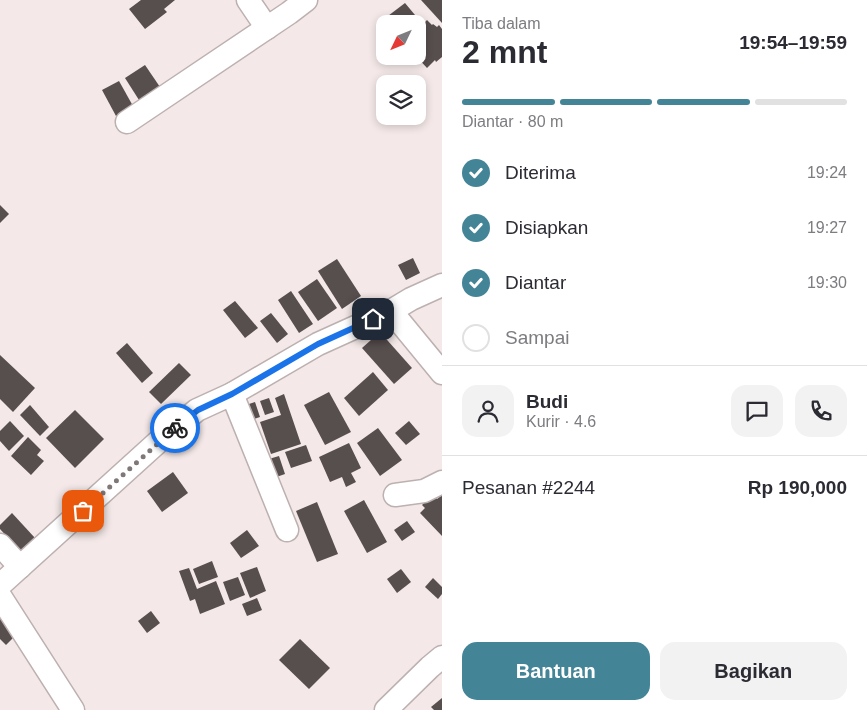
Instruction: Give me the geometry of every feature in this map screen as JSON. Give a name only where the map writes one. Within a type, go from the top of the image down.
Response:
[{"type":"street","points":[[248,0],[267,28]]},
{"type":"street","points":[[127,122],[306,0]]},
{"type":"street","points":[[0,585],[159,442],[198,410],[232,394],[318,344],[391,311],[411,299],[442,285]]},
{"type":"street","points":[[391,311],[442,373]]},
{"type":"street","points":[[232,394],[288,530]]},
{"type":"street","points":[[395,495],[424,491],[442,482]]},
{"type":"street","points":[[0,545],[20,566]]},
{"type":"street","points":[[0,596],[73,710]]},
{"type":"street","points":[[386,710],[442,657]]},
{"type":"building","points":[[141,0],[175,0],[164,9],[167,12],[145,29],[129,9]]},
{"type":"building","points":[[421,0],[442,0],[442,23]]},
{"type":"building","points":[[405,3],[415,15],[389,15]]},
{"type":"building","points":[[426,21],[437,27],[439,25],[442,29],[442,57],[436,62],[435,60],[427,68],[424,65],[426,65]]},
{"type":"building","points":[[145,65],[160,87],[139,100],[125,78]]},
{"type":"building","points":[[119,81],[133,106],[116,116],[102,90]]},
{"type":"building","points":[[0,205],[9,214],[0,223]]},
{"type":"building","points":[[413,258],[420,273],[406,280],[398,265]]},
{"type":"building","points":[[337,259],[361,296],[342,309],[318,271]]},
{"type":"building","points":[[317,279],[337,308],[318,321],[298,292]]},
{"type":"building","points":[[291,291],[313,324],[299,333],[278,300]]},
{"type":"building","points":[[235,301],[258,328],[245,338],[223,310]]},
{"type":"building","points":[[271,313],[288,334],[277,343],[260,321]]},
{"type":"building","points":[[380,332],[412,368],[394,384],[362,348]]},
{"type":"building","points":[[127,343],[153,373],[142,383],[116,353]]},
{"type":"building","points":[[0,355],[35,388],[13,412],[0,399]]},
{"type":"building","points":[[179,363],[191,375],[161,404],[149,392]]},
{"type":"building","points":[[373,372],[388,390],[359,416],[344,398]]},
{"type":"building","points":[[329,392],[351,432],[325,445],[304,405]]},
{"type":"building","points":[[284,394],[301,444],[271,454],[260,422],[281,415],[275,398]]},
{"type":"building","points":[[269,398],[274,412],[265,415],[260,401]]},
{"type":"building","points":[[255,402],[260,417],[245,422],[240,407]]},
{"type":"building","points":[[30,405],[49,427],[40,436],[20,415]]},
{"type":"building","points":[[75,410],[104,439],[75,468],[46,438]]},
{"type":"building","points":[[10,421],[24,436],[9,451],[0,441],[0,431]]},
{"type":"building","points":[[409,421],[420,434],[406,445],[395,433]]},
{"type":"building","points":[[378,428],[402,460],[380,476],[357,443]]},
{"type":"building","points":[[28,437],[41,450],[37,455],[44,461],[31,475],[11,456]]},
{"type":"building","points":[[349,443],[361,468],[351,473],[356,482],[346,487],[342,477],[330,482],[319,457]]},
{"type":"building","points":[[306,445],[312,461],[291,468],[285,452]]},
{"type":"building","points":[[279,456],[285,474],[268,480],[262,461]]},
{"type":"building","points":[[173,472],[188,493],[162,512],[147,491]]},
{"type":"building","points":[[433,494],[437,499],[442,495],[442,536],[420,513],[425,508],[422,505]]},
{"type":"building","points":[[364,500],[387,542],[367,553],[344,511]]},
{"type":"building","points":[[317,502],[338,554],[317,562],[296,511]]},
{"type":"building","points":[[12,513],[35,538],[21,552],[0,529],[0,525]]},
{"type":"building","points":[[407,521],[415,532],[402,541],[394,530]]},
{"type":"building","points":[[247,530],[259,546],[241,558],[230,543]]},
{"type":"building","points":[[212,561],[218,577],[199,584],[193,569]]},
{"type":"building","points":[[257,567],[266,591],[250,598],[240,573]]},
{"type":"building","points":[[189,568],[197,589],[216,581],[225,604],[200,614],[195,599],[190,601],[179,571]]},
{"type":"building","points":[[401,569],[411,582],[397,593],[387,579]]},
{"type":"building","points":[[238,577],[245,595],[230,601],[223,582]]},
{"type":"building","points":[[433,578],[442,587],[442,594],[438,599],[425,587]]},
{"type":"building","points":[[257,598],[262,610],[247,616],[242,604]]},
{"type":"building","points":[[151,611],[160,623],[147,633],[138,621]]},
{"type":"building","points":[[0,618],[16,635],[6,645],[0,639]]},
{"type":"building","points":[[300,639],[330,668],[309,689],[279,660]]},
{"type":"building","points":[[442,698],[442,710],[434,710],[431,707]]},
{"type":"way so far","points":[[83,511],[175,428]]},
{"type":"route","points":[[175,428],[198,410],[232,394],[318,344],[373,319]]}]
